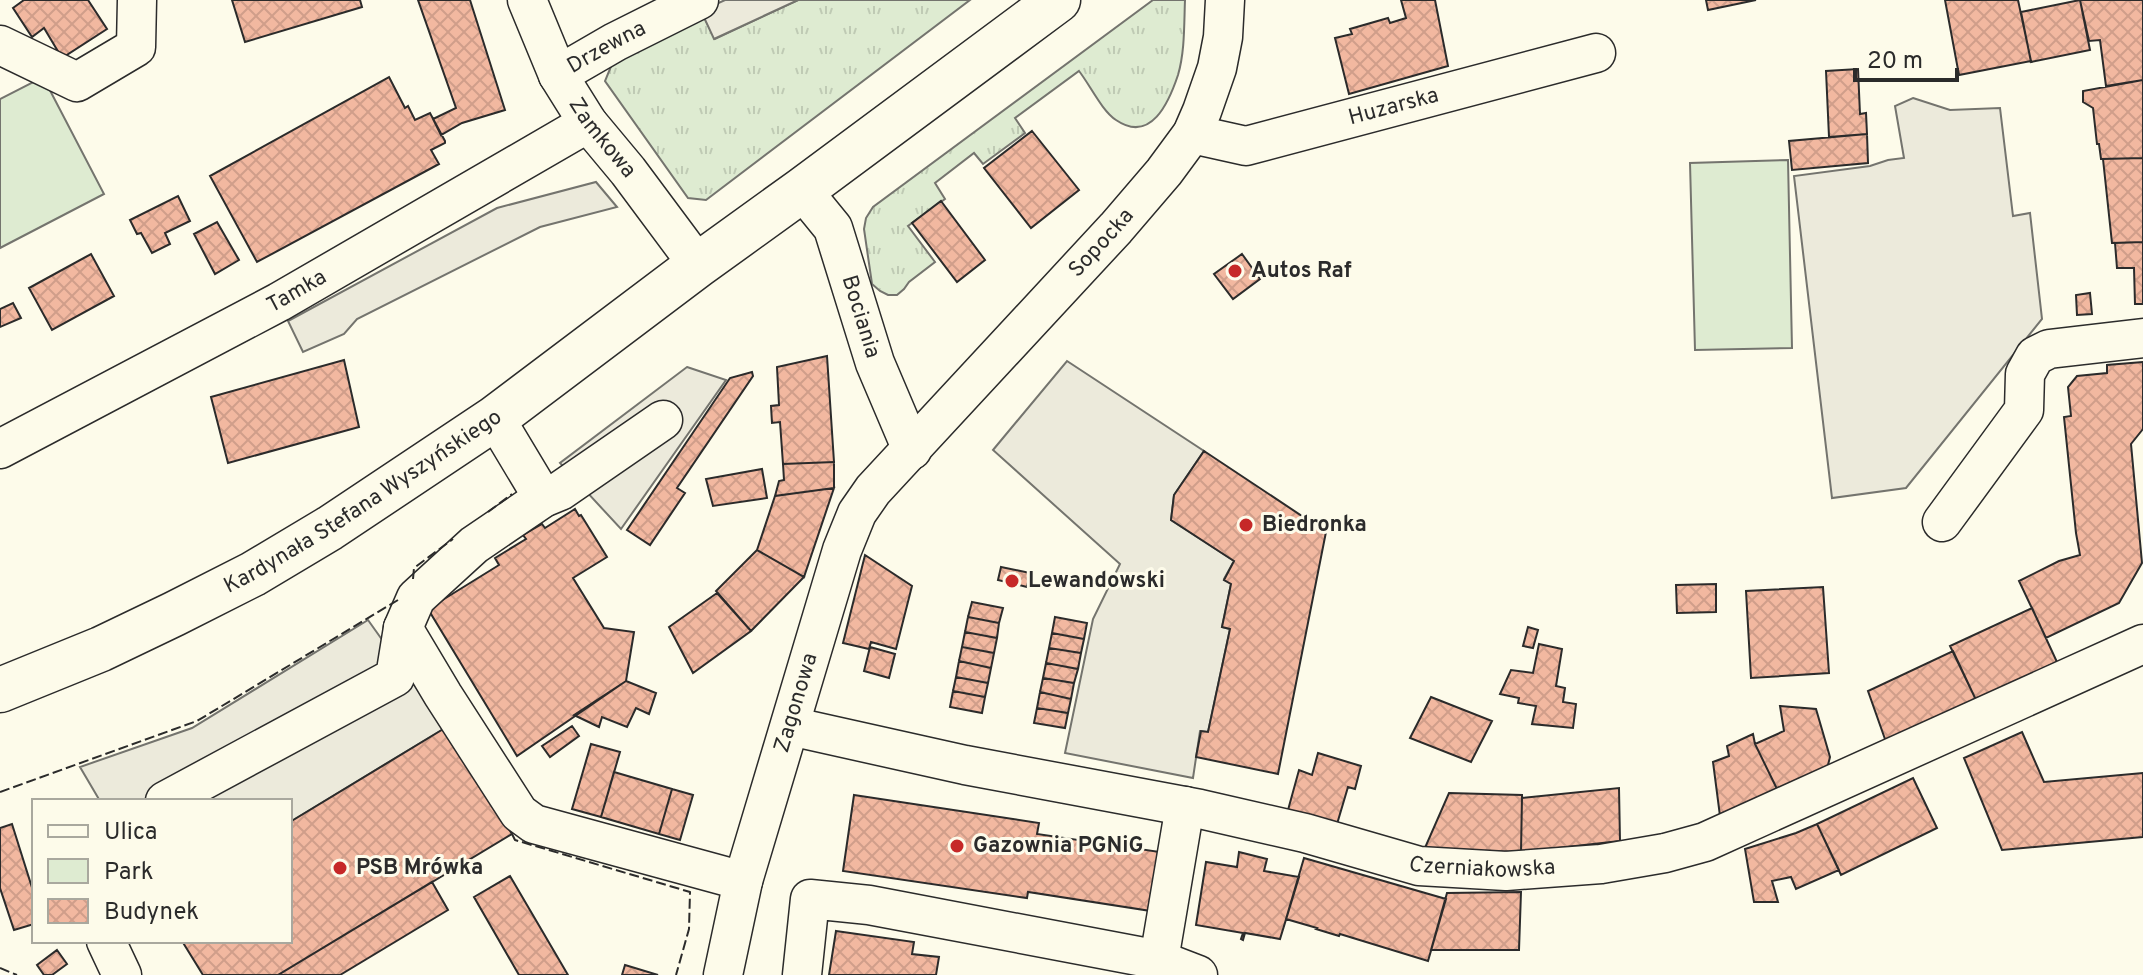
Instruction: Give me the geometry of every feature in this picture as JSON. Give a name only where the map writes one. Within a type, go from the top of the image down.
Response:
[{"type":"main road","points":[[802,190],[1058,0]]},
{"type":"main road","name":"Kardynała Stefana Wyszyńskiego","points":[[0,690],[101,649],[253,574],[330,528],[495,418],[802,190]]},
{"type":"street","points":[[0,45],[77,82],[136,47],[137,0]]},
{"type":"street","name":"Zamkowa","points":[[527,0],[558,75],[588,123],[698,265]]},
{"type":"street","name":"Drzewna","points":[[558,75],[699,0]]},
{"type":"street","name":"Sopocka","points":[[912,450],[1116,228],[1192,134],[1217,68],[1225,0]]},
{"type":"street","name":"Huzarska","points":[[1192,134],[1246,146],[1596,53]]},
{"type":"street","name":"Tamka","points":[[0,449],[279,302],[588,123]]},
{"type":"street","name":"Bociania","points":[[802,190],[833,228],[875,363],[912,450]]},
{"type":"street","points":[[1942,522],[2024,410],[2025,374],[2035,356],[2049,349],[2143,338]]},
{"type":"street","points":[[495,418],[543,498]]},
{"type":"street","points":[[169,799],[395,677],[403,628],[416,598],[474,545],[543,498],[560,491],[663,420]]},
{"type":"street","name":"Zagonowa","points":[[723,975],[743,881],[842,550],[857,513],[873,490],[912,450]]},
{"type":"street","points":[[403,628],[519,813],[534,824],[743,881]]},
{"type":"street","name":"Czerniakowska","points":[[790,726],[965,765],[1185,806],[1305,833],[1419,866],[1506,871],[1601,864],[1665,853],[1705,842],[2143,644]]},
{"type":"street","points":[[1159,960],[1185,806]]},
{"type":"street","points":[[802,975],[810,899],[869,905],[1159,960],[1198,975]]},
{"type":"street","points":[[107,943],[122,975]]},
{"type":"green space","points":[[798,0],[970,0],[706,200],[688,198],[605,81],[614,59],[701,11],[715,39]]},
{"type":"green space","points":[[1153,0],[1185,0],[1184,38],[1178,75],[1157,117],[1139,127],[1116,120],[1079,71],[1015,118],[1025,133],[983,164],[974,153],[935,183],[945,199],[908,226],[935,262],[897,295],[888,295],[872,284],[864,229],[873,207]]},
{"type":"green space","points":[[43,77],[104,194],[0,248],[0,99]]},
{"type":"green space","points":[[1788,160],[1792,348],[1695,350],[1690,163]]},
{"type":"shaded area","points":[[725,0],[798,0],[714,39],[701,11]]},
{"type":"shaded area","points":[[1913,98],[1950,110],[2000,108],[2013,216],[2030,213],[2042,319],[1906,488],[1832,498],[1794,176],[1870,166],[1904,158],[1895,106]]},
{"type":"shaded area","points":[[596,182],[617,207],[540,227],[357,319],[344,334],[303,352],[288,321],[497,208]]},
{"type":"shaded area","points":[[1067,361],[1204,451],[1174,495],[1171,520],[1234,561],[1224,579],[1231,584],[1222,627],[1230,629],[1208,732],[1200,731],[1193,778],[1065,753],[1093,619],[1120,564],[993,450]]},
{"type":"shaded area","points":[[687,367],[726,380],[621,529],[560,463]]},
{"type":"shaded area","points":[[368,620],[445,728],[292,821],[292,799],[99,799],[80,767],[192,728]]},
{"type":"building","points":[[24,0],[88,0],[107,29],[62,58],[44,28],[32,37],[13,8]]},
{"type":"building","points":[[232,0],[360,0],[362,7],[245,42]]},
{"type":"building","points":[[418,0],[470,0],[505,110],[462,123],[441,135],[433,119],[456,108]]},
{"type":"building","points":[[1401,0],[1435,0],[1448,66],[1349,94],[1335,38],[1352,34],[1350,29],[1388,18],[1390,23],[1406,18]]},
{"type":"building","points":[[1706,0],[1756,0],[1708,10]]},
{"type":"building","points":[[1945,0],[2018,0],[2031,61],[1959,75]]},
{"type":"building","points":[[2080,0],[2143,0],[2143,80],[2106,86],[2100,40],[2089,41]]},
{"type":"building","points":[[2080,0],[2090,50],[2031,62],[2021,12]]},
{"type":"building","points":[[1858,69],[1860,114],[1866,113],[1867,134],[1829,137],[1826,71]]},
{"type":"building","points":[[389,77],[415,120],[430,113],[445,141],[431,150],[439,164],[257,262],[210,176]]},
{"type":"building","points":[[2143,80],[2143,158],[2101,159],[2093,108],[2083,102],[2083,91]]},
{"type":"building","points":[[1032,131],[1079,190],[1031,228],[984,168]]},
{"type":"building","points":[[1867,134],[1868,163],[1792,170],[1789,141]]},
{"type":"building","points":[[2143,158],[2143,242],[2112,243],[2103,159]]},
{"type":"building","points":[[178,196],[190,221],[165,233],[170,244],[152,253],[130,220]]},
{"type":"building","points":[[941,201],[985,260],[957,282],[912,223]]},
{"type":"building","points":[[217,222],[239,260],[215,274],[194,234]]},
{"type":"building","points":[[2143,242],[2143,304],[2135,304],[2134,268],[2117,268],[2115,243]]},
{"type":"building","points":[[91,254],[114,296],[52,330],[29,288]]},
{"type":"building","points":[[1242,254],[1260,279],[1233,299],[1214,274]]},
{"type":"building","points":[[2090,293],[2092,314],[2077,315],[2076,295]]},
{"type":"building","points":[[13,303],[21,318],[0,327],[0,309]]},
{"type":"building","points":[[827,356],[834,462],[783,464],[780,422],[772,423],[771,406],[779,405],[777,367]]},
{"type":"building","points":[[344,360],[359,427],[228,463],[211,397]]},
{"type":"building","points":[[2143,362],[2143,429],[2131,444],[2142,563],[2119,603],[2046,638],[2019,581],[2059,561],[2080,555],[2064,417],[2071,416],[2068,387],[2077,376],[2107,373],[2107,365]]},
{"type":"building","points":[[752,372],[753,376],[677,488],[685,493],[650,545],[627,530],[730,378]]},
{"type":"building","points":[[1204,451],[1326,532],[1278,774],[1196,757],[1201,731],[1208,732],[1230,629],[1222,627],[1231,584],[1224,580],[1234,561],[1171,520],[1174,495]]},
{"type":"building","points":[[834,462],[834,488],[775,496],[779,481],[784,480],[783,464]]},
{"type":"building","points":[[762,469],[767,498],[713,506],[706,479]]},
{"type":"building","points":[[834,488],[804,577],[757,550],[775,496]]},
{"type":"building","points":[[575,509],[607,557],[573,578],[604,628],[634,632],[626,681],[517,756],[428,609],[499,565],[495,558],[526,539],[523,535],[542,524],[545,528]]},
{"type":"building","points":[[757,550],[804,577],[751,631],[716,591]]},
{"type":"building","points":[[865,555],[912,586],[896,649],[871,642],[869,649],[843,643]]},
{"type":"building","points":[[1001,567],[1030,573],[1027,587],[998,580]]},
{"type":"building","points":[[1716,584],[1716,612],[1677,613],[1676,585]]},
{"type":"building","points":[[1823,587],[1829,673],[1751,678],[1746,591]]},
{"type":"building","points":[[717,593],[751,631],[693,673],[669,627]]},
{"type":"building","points":[[972,602],[1003,608],[999,623],[968,617]]},
{"type":"building","points":[[2032,608],[2057,662],[1976,700],[1950,646]]},
{"type":"building","points":[[968,617],[999,623],[997,638],[965,632]]},
{"type":"building","points":[[1055,617],[1087,623],[1084,639],[1052,633]]},
{"type":"building","points":[[1528,627],[1538,630],[1533,648],[1523,646]]},
{"type":"building","points":[[965,632],[997,638],[994,653],[962,647]]},
{"type":"building","points":[[1052,633],[1084,639],[1081,653],[1049,648]]},
{"type":"building","points":[[1539,644],[1562,649],[1556,686],[1565,688],[1563,702],[1576,704],[1573,728],[1532,724],[1536,706],[1518,703],[1519,698],[1500,694],[1511,670],[1533,673]]},
{"type":"building","points":[[870,647],[895,654],[889,678],[864,671]]},
{"type":"building","points":[[962,647],[994,653],[991,668],[959,661]]},
{"type":"building","points":[[1049,648],[1081,653],[1078,669],[1046,663]]},
{"type":"building","points":[[1953,651],[1976,700],[1886,742],[1868,691]]},
{"type":"building","points":[[959,661],[991,668],[988,683],[956,677]]},
{"type":"building","points":[[1046,663],[1078,669],[1074,683],[1043,678]]},
{"type":"building","points":[[956,677],[988,683],[985,697],[953,691]]},
{"type":"building","points":[[1043,678],[1074,683],[1071,699],[1040,692]]},
{"type":"building","points":[[626,681],[656,693],[649,714],[636,708],[627,727],[602,717],[599,727],[574,715]]},
{"type":"building","points":[[953,691],[985,697],[982,713],[950,707]]},
{"type":"building","points":[[1040,692],[1071,699],[1068,713],[1037,708]]},
{"type":"building","points":[[1431,697],[1492,721],[1471,762],[1410,738]]},
{"type":"building","points":[[1780,706],[1816,709],[1830,757],[1827,769],[1778,791],[1755,744],[1784,731]]},
{"type":"building","points":[[1037,708],[1068,713],[1065,728],[1034,723]]},
{"type":"building","points":[[572,726],[579,736],[550,757],[542,746]]},
{"type":"building","points":[[445,728],[512,834],[278,975],[203,975],[183,943],[292,943],[292,821]]},
{"type":"building","points":[[2022,732],[2044,782],[2143,773],[2143,837],[2002,850],[1964,758]]},
{"type":"building","points":[[1753,734],[1778,791],[1720,816],[1713,762],[1729,756],[1727,746]]},
{"type":"building","points":[[591,744],[620,752],[601,817],[572,809]]},
{"type":"building","points":[[1318,753],[1361,766],[1355,789],[1348,787],[1337,824],[1288,810],[1299,770],[1312,775]]},
{"type":"building","points":[[614,772],[672,789],[659,834],[601,817]]},
{"type":"building","points":[[1913,778],[1937,828],[1841,875],[1817,824]]},
{"type":"building","points":[[1619,788],[1620,841],[1521,852],[1522,798]]},
{"type":"building","points":[[672,789],[693,795],[680,840],[659,834]]},
{"type":"building","points":[[1449,793],[1522,795],[1521,852],[1424,850]]},
{"type":"building","points":[[854,795],[1039,823],[1037,834],[1160,852],[1151,911],[1028,892],[1027,898],[843,871]]},
{"type":"building","points":[[12,824],[32,888],[32,925],[14,930],[0,888],[0,828]]},
{"type":"building","points":[[1817,824],[1839,870],[1796,889],[1791,877],[1772,881],[1778,902],[1754,902],[1745,849]]},
{"type":"building","points":[[1239,852],[1267,859],[1264,871],[1299,877],[1280,939],[1245,933],[1243,940],[1243,933],[1196,925],[1206,862],[1237,867]]},
{"type":"building","points":[[1304,858],[1446,899],[1428,961],[1286,919]]},
{"type":"building","points":[[510,876],[568,975],[519,975],[474,897]]},
{"type":"building","points":[[432,882],[448,910],[340,975],[278,975]]},
{"type":"building","points":[[1521,892],[1519,950],[1431,950],[1447,893]]},
{"type":"building","points":[[836,931],[914,942],[912,954],[939,957],[936,975],[829,975]]},
{"type":"building","points":[[57,950],[67,964],[52,975],[44,975],[37,965]]},
{"type":"building","points":[[625,965],[658,975],[622,975]]},
{"type":"fence","points":[[488,512],[512,494]]},
{"type":"fence","points":[[413,579],[414,568],[453,539]]},
{"type":"fence","points":[[0,792],[197,721],[398,600]]},
{"type":"fence","points":[[512,834],[515,840],[690,892],[689,929],[676,975]]},
{"type":"fence","points":[[0,968],[17,975]]},
{"type":"place","name":"Autos Raf","points":[[1235,271]]},
{"type":"place","name":"Biedronka","points":[[1246,525]]},
{"type":"place","name":"Lewandowski","points":[[1012,581]]},
{"type":"place","name":"Gazownia PGNiG","points":[[957,846]]},
{"type":"place","name":"PSB Mrówka","points":[[340,868]]}]
